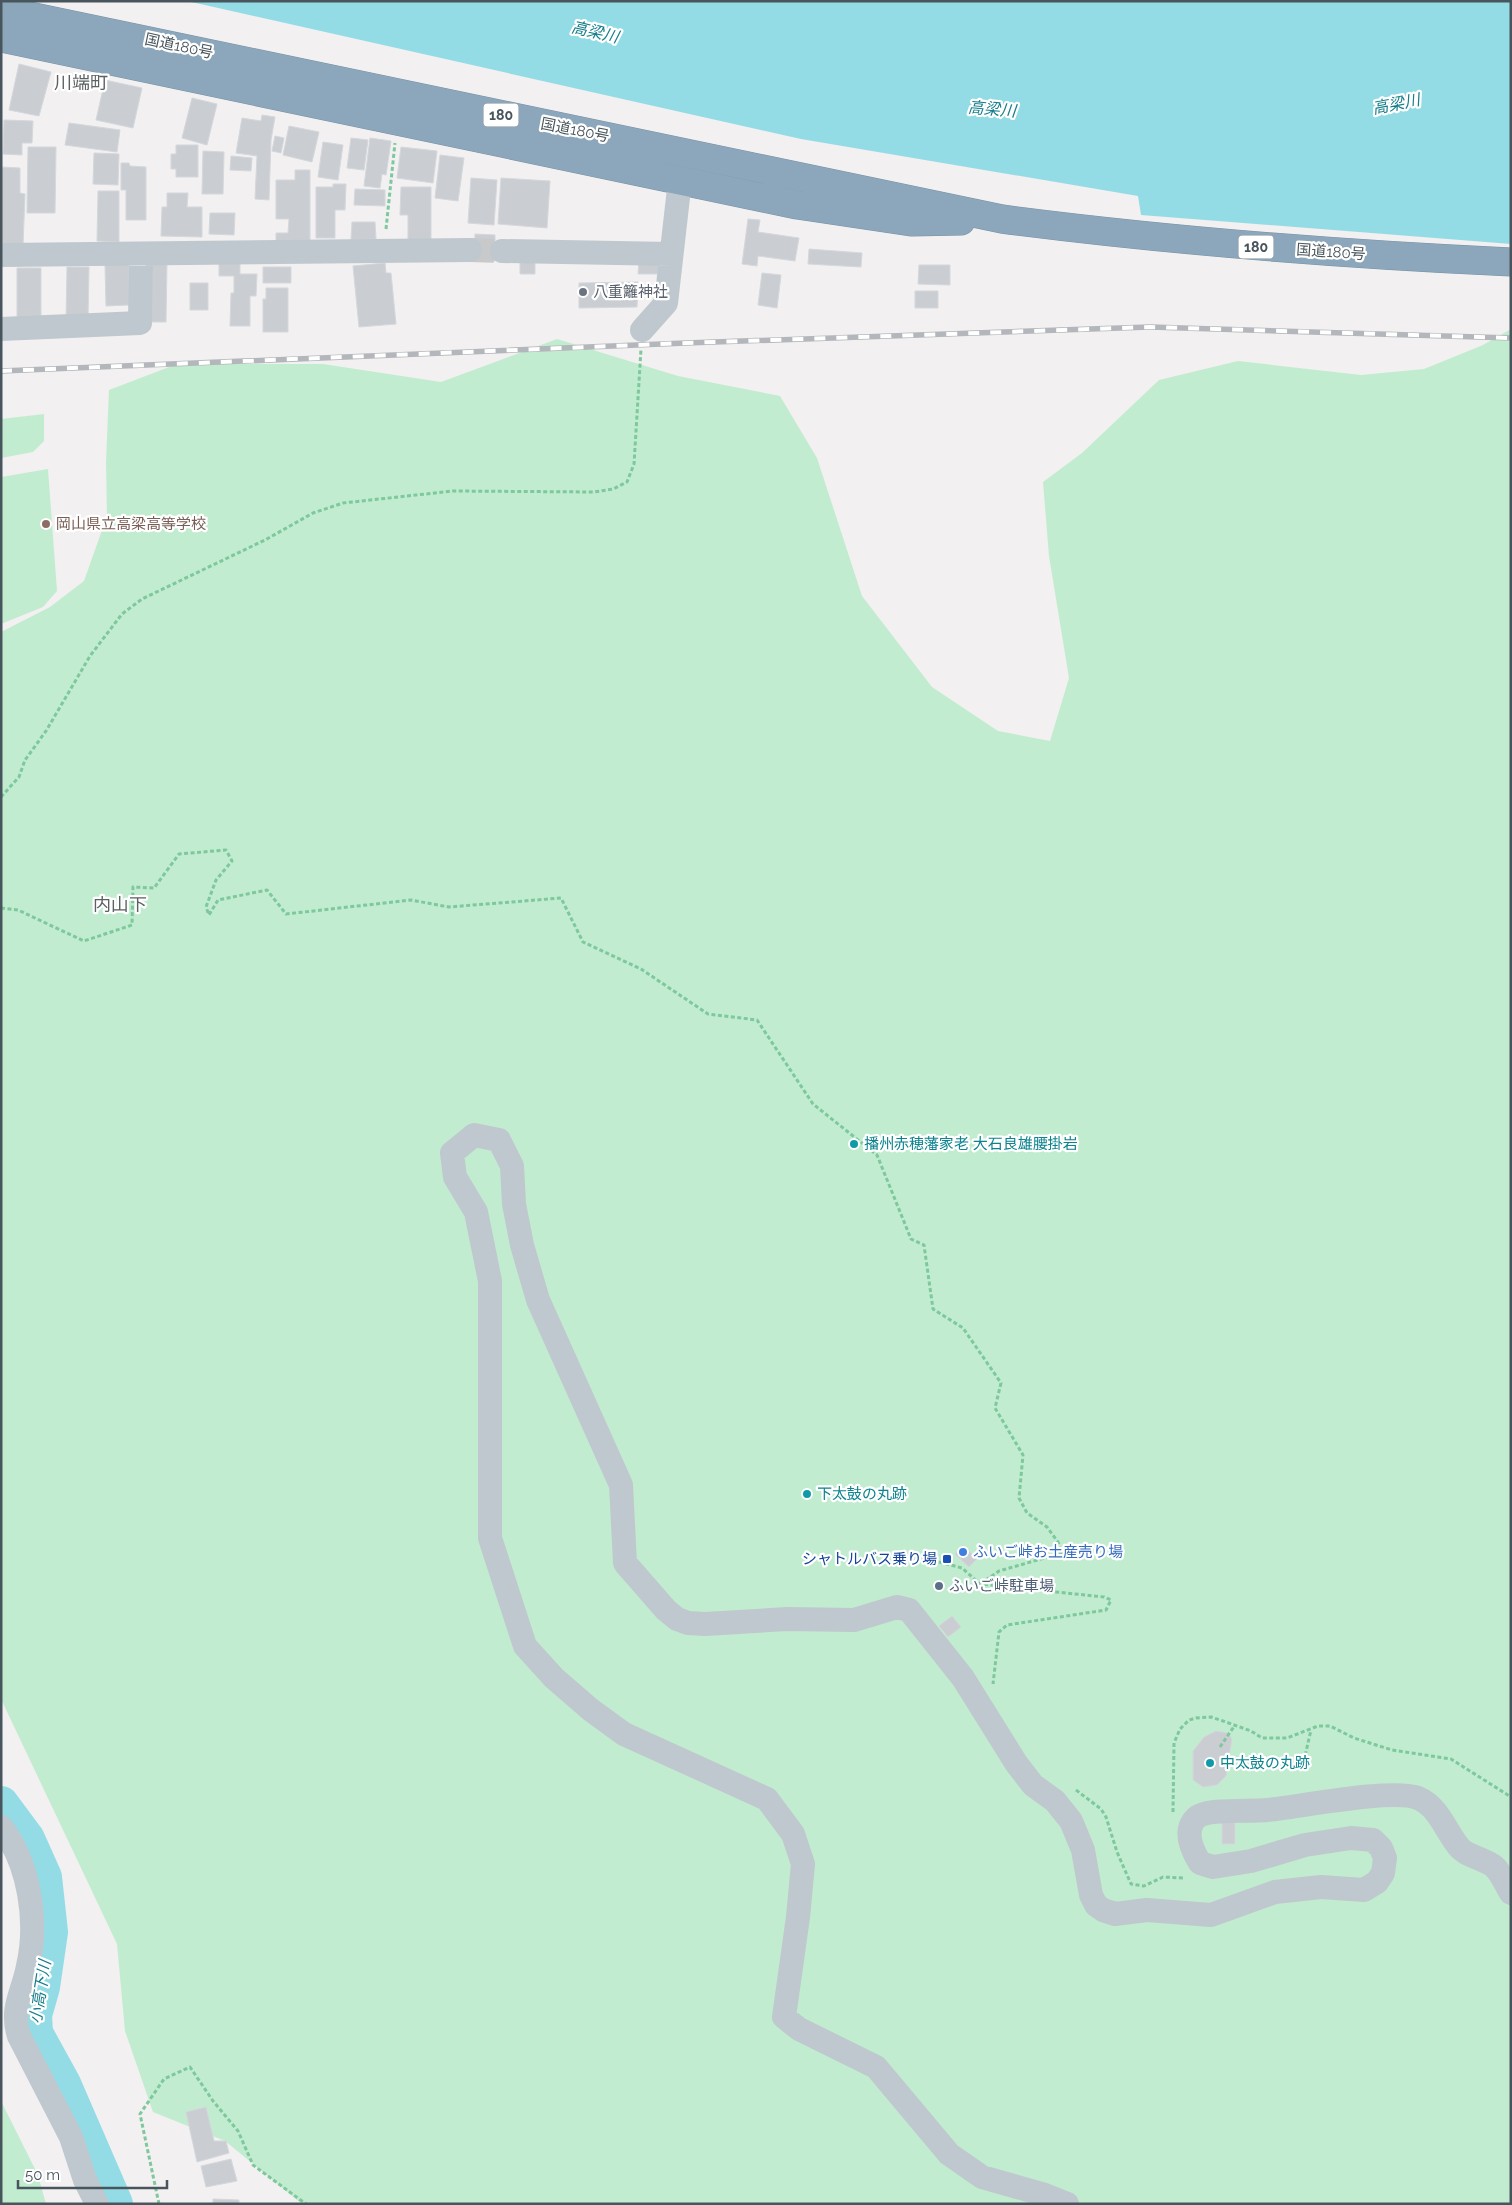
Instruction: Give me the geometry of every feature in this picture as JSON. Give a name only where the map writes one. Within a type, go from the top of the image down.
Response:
[{"type":"highway","name":"国道180号","points":[[1,10],[1002,219],[1118,234],[1232,245],[1511,262]]},
{"type":"highway","name":"国道180号","points":[[1,38],[797,205],[911,222],[1002,219]]},
{"type":"street","points":[[642,330],[666,303],[680,180]]},
{"type":"street","points":[[1,255],[470,250]]},
{"type":"street","points":[[502,251],[671,254]]},
{"type":"street","points":[[1,329],[140,323],[141,255]]},
{"type":"street","points":[[1067,2204],[1042,2194],[982,2177],[948,2154],[876,2066],[799,2029],[784,2016],[798,1917],[803,1864],[793,1834],[767,1798],[624,1734],[591,1710],[554,1678],[525,1646],[490,1538],[490,1281],[476,1212],[456,1177],[452,1153],[474,1135],[499,1140],[512,1166],[514,1204],[522,1245],[538,1300],[622,1485],[625,1562],[666,1610],[677,1619],[688,1623],[705,1624],[787,1620],[854,1620],[897,1607],[909,1610],[963,1678],[1016,1763],[1033,1785],[1054,1801],[1071,1821],[1083,1850],[1092,1895],[1096,1904],[1114,1914],[1147,1910],[1211,1915],[1275,1892],[1321,1887],[1364,1890],[1377,1882],[1383,1873],[1385,1858],[1381,1848],[1372,1840],[1351,1838],[1305,1845],[1250,1861],[1212,1867],[1200,1863],[1192,1850],[1189,1836],[1192,1824],[1197,1817],[1206,1812],[1248,1813],[1343,1799],[1393,1796],[1417,1798],[1434,1809],[1460,1849],[1494,1866],[1511,1893]]},
{"type":"street","points":[[1,1828],[24,1871],[30,1908],[32,1938],[28,1966],[17,2003],[15,2021],[19,2036],[71,2137],[85,2180],[97,2204]]},
{"type":"path","points":[[384,250],[397,122]]},
{"type":"path","points":[[1,797],[19,777],[26,760],[46,731],[90,656],[122,614],[142,599],[265,540],[313,513],[343,503],[453,491],[594,492],[613,489],[627,482],[634,464],[642,330]]},
{"type":"path","points":[[1,908],[18,910],[84,941],[132,925],[133,887],[154,888],[179,854],[226,850],[232,861],[216,880],[206,907],[209,915],[218,900],[267,890],[286,914],[410,900],[449,907],[561,898],[583,942],[641,969],[708,1014],[757,1020],[813,1104],[877,1155],[912,1239],[924,1245],[933,1309],[963,1328],[1001,1384],[994,1408],[1023,1454],[1019,1498],[1027,1513],[1047,1527],[1058,1542],[1062,1552],[999,1571],[980,1584]]},
{"type":"path","points":[[939,1562],[962,1568],[980,1584],[1104,1597],[1111,1600],[1106,1610],[1007,1626],[999,1632],[994,1662],[993,1686]]},
{"type":"path","points":[[1173,1822],[1174,1743],[1180,1729],[1189,1720],[1196,1718],[1211,1717],[1235,1725],[1262,1738],[1287,1738],[1318,1726],[1330,1726],[1354,1738],[1392,1750],[1451,1759],[1511,1797]]},
{"type":"path","points":[[1220,1747],[1235,1725]]},
{"type":"path","points":[[1282,1764],[1291,1764],[1306,1756],[1311,1730]]},
{"type":"path","points":[[1069,1785],[1101,1809],[1131,1884],[1144,1886],[1163,1877],[1187,1878],[1186,1874]]},
{"type":"path","points":[[159,2204],[140,2114],[164,2078],[190,2067],[213,2101],[238,2131],[253,2165],[306,2204]]},
{"type":"green space","points":[[1511,329],[1511,2204],[302,2204],[225,2141],[153,2112],[125,2031],[117,1944],[1,1699],[1,632],[50,607],[84,581],[107,516],[106,462],[109,390],[177,364],[323,364],[441,382],[557,339],[678,376],[780,396],[817,458],[862,596],[932,687],[998,731],[1050,741],[1069,678],[1049,556],[1043,482],[1082,453],[1159,380],[1238,361],[1361,375],[1424,369],[1483,345]]},
{"type":"green space","points":[[44,414],[44,441],[33,452],[1,458],[1,419]]},
{"type":"green space","points":[[48,469],[57,591],[43,607],[1,624],[1,477]]},
{"type":"green space","points":[[1,2101],[38,2175],[46,2204],[1,2204]]},
{"type":"water","name":"高梁川","points":[[187,1],[1511,1],[1511,244],[1141,215],[1138,196],[801,139]]},
{"type":"building","points":[[19,64],[51,72],[39,116],[9,110]]},
{"type":"building","points":[[105,80],[142,88],[133,128],[96,120]]},
{"type":"building","points":[[192,98],[217,104],[207,145],[182,138]]},
{"type":"building","points":[[262,115],[275,117],[271,140],[269,200],[255,199],[257,156],[236,153],[242,118],[261,121]]},
{"type":"building","points":[[4,120],[33,121],[32,143],[22,143],[22,155],[3,154]]},
{"type":"building","points":[[69,123],[120,130],[117,152],[65,145]]},
{"type":"building","points":[[289,126],[319,132],[312,162],[283,155]]},
{"type":"building","points":[[275,136],[284,138],[281,153],[272,151]]},
{"type":"building","points":[[351,138],[368,140],[364,170],[347,168]]},
{"type":"building","points":[[370,138],[391,141],[386,175],[382,174],[380,188],[364,186]]},
{"type":"building","points":[[323,142],[343,145],[338,180],[318,177]]},
{"type":"building","points":[[176,145],[198,145],[198,177],[176,177],[176,169],[171,169],[171,154],[176,154]]},
{"type":"building","points":[[28,147],[56,147],[55,213],[27,213]]},
{"type":"building","points":[[401,147],[437,151],[433,183],[397,178]]},
{"type":"building","points":[[203,151],[224,152],[223,194],[202,194]]},
{"type":"building","points":[[94,153],[119,154],[118,185],[93,184]]},
{"type":"building","points":[[440,155],[464,158],[458,201],[435,198]]},
{"type":"building","points":[[231,156],[252,158],[251,171],[230,170]]},
{"type":"building","points":[[121,163],[129,163],[130,166],[146,167],[146,220],[126,220],[126,190],[121,190]]},
{"type":"building","points":[[1,167],[20,168],[20,193],[25,194],[23,246],[1,245]]},
{"type":"building","points":[[295,170],[310,170],[310,243],[276,243],[276,233],[288,233],[289,219],[276,219],[276,180],[295,180]]},
{"type":"building","points":[[471,178],[497,180],[494,225],[468,223]]},
{"type":"building","points":[[501,178],[550,181],[547,228],[498,224]]},
{"type":"building","points":[[333,184],[346,184],[345,210],[335,210],[335,238],[316,238],[316,187],[333,187]]},
{"type":"building","points":[[401,187],[431,187],[431,241],[408,241],[408,215],[400,215]]},
{"type":"building","points":[[355,189],[385,190],[385,206],[354,205]]},
{"type":"building","points":[[98,191],[119,191],[119,242],[97,241]]},
{"type":"building","points":[[167,193],[188,193],[187,207],[202,207],[202,237],[161,236],[162,207],[167,207]]},
{"type":"building","points":[[210,213],[235,213],[234,235],[209,234]]},
{"type":"building","points":[[748,219],[760,220],[758,232],[799,238],[795,261],[758,256],[757,266],[742,264]]},
{"type":"building","points":[[352,222],[375,222],[376,239],[351,240]]},
{"type":"building","points":[[475,234],[495,235],[495,261],[474,260]]},
{"type":"building","points":[[809,249],[862,253],[861,267],[808,264]]},
{"type":"building","points":[[520,259],[535,259],[535,274],[520,274]]},
{"type":"building","points":[[219,260],[240,260],[240,274],[257,274],[256,296],[250,296],[250,326],[230,326],[231,293],[234,293],[234,276],[219,276]]},
{"type":"building","points":[[146,261],[167,261],[166,322],[145,322]]},
{"type":"building","points":[[639,262],[659,263],[658,274],[638,274]]},
{"type":"building","points":[[385,263],[386,273],[391,273],[396,324],[359,327],[353,266]]},
{"type":"building","points":[[129,264],[129,305],[106,306],[105,265]]},
{"type":"building","points":[[919,265],[950,265],[950,285],[918,284]]},
{"type":"building","points":[[67,267],[89,267],[88,320],[66,320]]},
{"type":"building","points":[[263,267],[291,267],[291,283],[263,283]]},
{"type":"building","points":[[17,268],[41,268],[41,322],[17,322]]},
{"type":"building","points":[[762,273],[781,275],[777,308],[758,305]]},
{"type":"building","points":[[638,282],[637,307],[579,308],[579,283]]},
{"type":"building","points":[[190,283],[208,283],[208,310],[190,310]]},
{"type":"building","points":[[266,288],[288,288],[288,332],[263,332],[263,299],[266,299]]},
{"type":"building","points":[[915,291],[938,291],[938,308],[915,308]]},
{"type":"building","points":[[963,1545],[977,1559],[969,1567],[955,1554]]},
{"type":"building","points":[[952,1616],[961,1627],[948,1637],[939,1626]]},
{"type":"building","name":"中太鼓の丸跡","points":[[1216,1731],[1228,1733],[1232,1739],[1226,1776],[1217,1785],[1203,1787],[1193,1780],[1193,1751],[1204,1737]]},
{"type":"building","points":[[1222,1822],[1235,1822],[1235,1844],[1222,1844]]},
{"type":"building","points":[[206,2107],[214,2141],[226,2141],[229,2153],[197,2162],[186,2112]]},
{"type":"building","points":[[231,2159],[237,2181],[206,2187],[201,2166]]},
{"type":"building","points":[[213,2199],[239,2200],[239,2204],[213,2204]]},
{"type":"waterway","name":"小高下川","points":[[1,1804],[27,1839],[44,1877],[50,1932],[42,1987],[34,2015],[35,2033],[63,2084],[115,2204]]},
{"type":"tunnel","points":[[470,250],[502,251]]},
{"type":"railway","points":[[1,371],[686,343],[1150,327],[1511,338]]},
{"type":"place","name":"八重籬神社","points":[[583,292]]},
{"type":"place","name":"岡山県立高梁高等学校","points":[[46,524]]},
{"type":"place","name":"播州赤穂藩家老 大石良雄腰掛岩","points":[[854,1144]]},
{"type":"place","name":"下太鼓の丸跡","points":[[807,1494]]},
{"type":"place","name":"ふいご峠お土産売り場","points":[[963,1552]]},
{"type":"place","name":"シャトルバス乗り場","points":[[947,1559]]},
{"type":"place","name":"ふいご峠駐車場","points":[[939,1586]]},
{"type":"place","name":"中太鼓の丸跡","points":[[1210,1763]]},
{"type":"district","name":"川端町","points":[[81,82]]},
{"type":"district","name":"内山下","points":[[120,904]]}]
